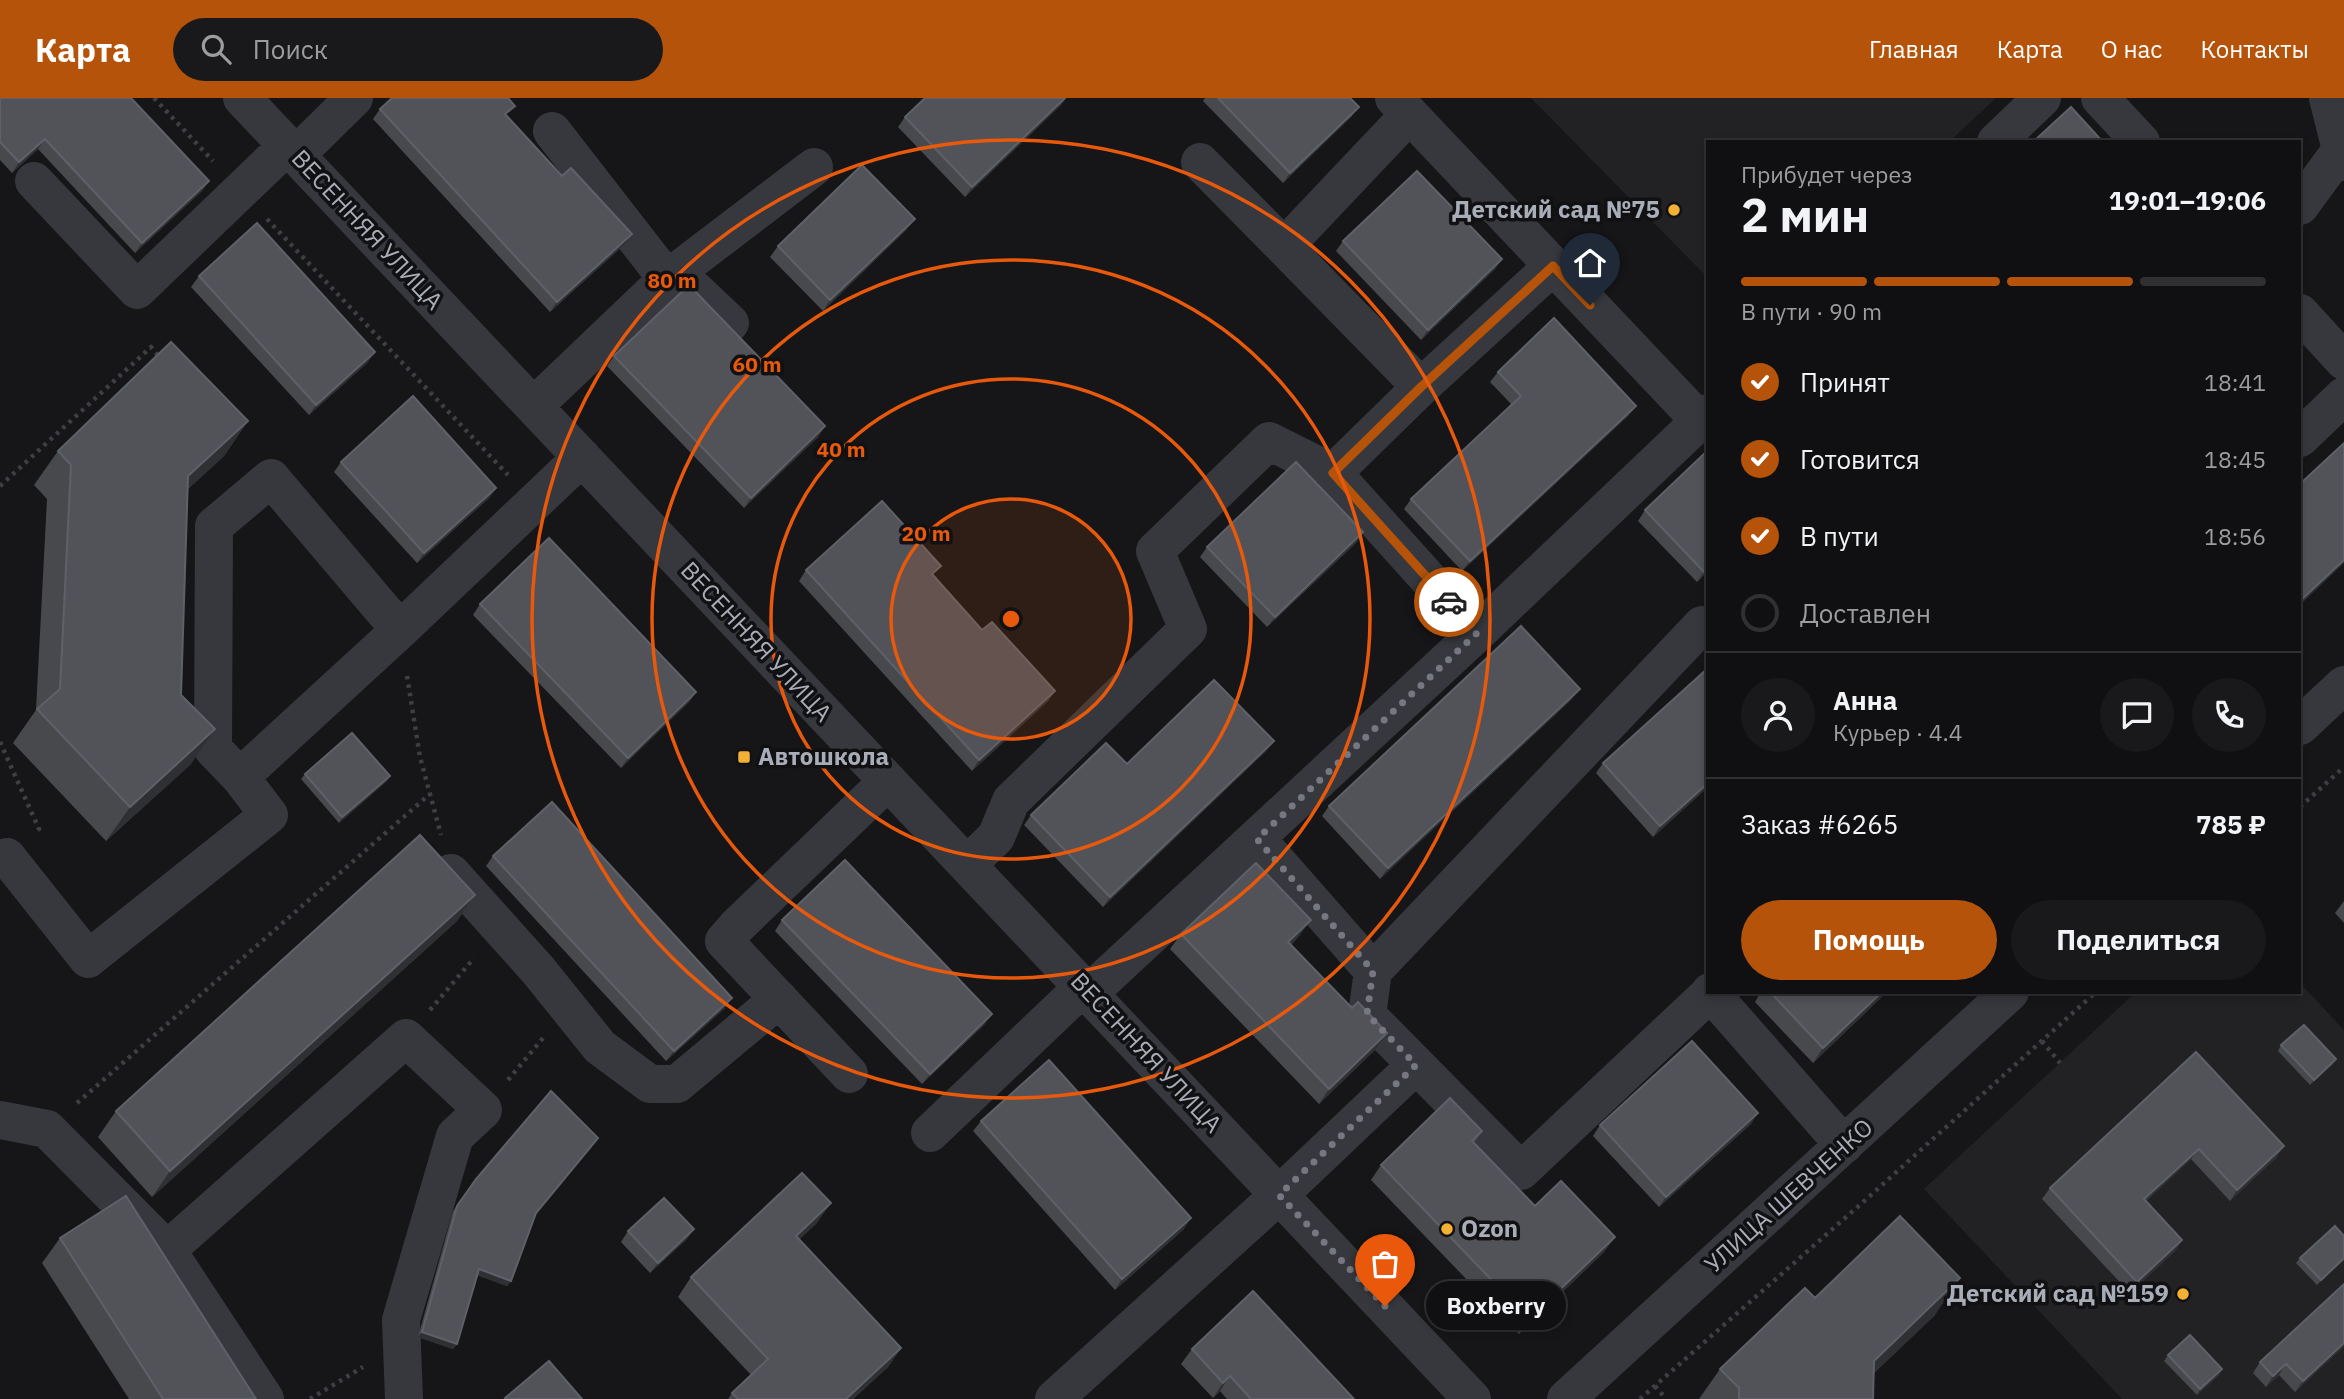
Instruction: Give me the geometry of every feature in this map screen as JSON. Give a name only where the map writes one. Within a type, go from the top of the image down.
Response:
[{"type":"street","name":"ВЕСЕННЯЯ УЛИЦА","points":[[242,98],[1472,1399]]},
{"type":"street","points":[[34,181],[137,290],[240,191],[354,98]]},
{"type":"street","points":[[1998,140],[2042,98]]},
{"type":"street","points":[[2100,98],[2139,140]]},
{"type":"street","points":[[2301,205],[2342,156],[2328,98]]},
{"type":"street","points":[[930,1133],[1257,839],[1704,417],[1553,266],[1402,107],[1284,247]]},
{"type":"street","points":[[552,131],[671,275],[730,323]]},
{"type":"street","points":[[1200,162],[1421,387]]},
{"type":"street","points":[[534,406],[671,275],[814,167]]},
{"type":"street","points":[[1333,473],[1421,387],[1553,266]]},
{"type":"street","points":[[2301,314],[2344,362]]},
{"type":"street","points":[[2301,437],[2344,396]]},
{"type":"street","points":[[967,865],[996,836],[1011,801],[1188,629],[1155,551],[1269,441],[1333,473],[1477,633]]},
{"type":"street","points":[[240,777],[582,457]]},
{"type":"street","points":[[7,857],[88,959],[269,815],[240,777],[213,749],[215,526],[271,478],[400,630]]},
{"type":"street","points":[[1702,625],[1373,971],[1367,1014],[1521,1171],[1708,994]]},
{"type":"street","points":[[2301,725],[2344,685]]},
{"type":"street","points":[[849,1074],[724,941],[888,781]]},
{"type":"street","points":[[1257,839],[1373,971]]},
{"type":"street","points":[[451,873],[538,970],[600,1046],[650,1084],[677,1084],[779,999]]},
{"type":"street","points":[[1712,994],[1844,1145]]},
{"type":"street","name":"УЛИЦА ШЕВЧЕНКО","points":[[1566,1399],[2008,994]]},
{"type":"street","points":[[167,1250],[406,1038],[483,1110],[455,1136],[401,1320],[404,1399]]},
{"type":"street","points":[[1054,1399],[1279,1195],[1416,1065]]},
{"type":"street","points":[[0,1119],[47,1129],[167,1250],[265,1399]]},
{"type":"path","points":[[154,98],[534,503]]},
{"type":"path","points":[[0,486],[151,347],[169,367]]},
{"type":"path","points":[[400,630],[419,757],[451,873]]},
{"type":"path","points":[[0,743],[39,829],[7,857]]},
{"type":"path","points":[[2301,806],[2344,767]]},
{"type":"path","points":[[47,1129],[430,794]]},
{"type":"path","points":[[406,1038],[500,928]]},
{"type":"path","points":[[1640,1399],[1863,1203],[2094,994]]},
{"type":"path","points":[[483,1110],[568,1007]]},
{"type":"path","points":[[2042,1041],[2060,1063]]},
{"type":"path","points":[[310,1399],[402,1344]]},
{"type":"path","points":[[1655,1386],[1666,1399]]},
{"type":"shaded area","name":"Детский сад №75","points":[[1531,98],[1996,98],[1951,140],[1706,140],[1706,276]]},
{"type":"shaded area","name":"Детский сад №159","points":[[2301,984],[2344,1030],[2344,1399],[2122,1399],[1924,1189],[2134,994],[2301,994]]},
{"type":"building","points":[[0,98],[131,98],[209,181],[142,243],[45,139],[19,162],[0,142]]},
{"type":"building","points":[[392,98],[508,98],[515,106],[505,114],[562,176],[571,168],[632,234],[557,302],[380,109]]},
{"type":"building","points":[[925,98],[1065,98],[972,187],[905,117]]},
{"type":"building","points":[[1218,98],[1350,98],[1359,107],[1290,173]]},
{"type":"building","points":[[2071,107],[2101,140],[2035,140]]},
{"type":"building","points":[[862,165],[915,219],[830,300],[778,246]]},
{"type":"building","points":[[1417,171],[1502,259],[1428,330],[1343,241]]},
{"type":"building","points":[[257,223],[375,352],[316,405],[199,276]]},
{"type":"building","points":[[689,285],[825,426],[751,498],[614,356]]},
{"type":"building","points":[[1554,318],[1636,406],[1470,561],[1411,499],[1521,396],[1498,372]]},
{"type":"building","points":[[171,342],[248,421],[188,476],[181,695],[215,729],[130,807],[37,709],[60,689],[71,465],[58,451]]},
{"type":"building","points":[[413,396],[496,488],[424,553],[341,462]]},
{"type":"building","points":[[2344,443],[2344,560],[2301,600],[2301,483]]},
{"type":"building","points":[[1706,452],[1704,572],[1645,510]]},
{"type":"building","points":[[1296,462],[1363,532],[1275,617],[1207,547]]},
{"type":"building","points":[[882,501],[941,566],[932,574],[982,630],[992,622],[1055,691],[979,760],[806,570]]},
{"type":"building","points":[[549,538],[696,692],[628,758],[480,604]]},
{"type":"building","points":[[1521,626],[1580,689],[1388,868],[1329,806]]},
{"type":"building","points":[[1706,670],[1706,785],[1660,826],[1603,763]]},
{"type":"building","points":[[1214,680],[1274,741],[1110,897],[1031,815],[1106,743],[1127,764]]},
{"type":"building","points":[[352,733],[390,776],[342,817],[305,774]]},
{"type":"building","points":[[552,802],[732,998],[674,1051],[493,856]]},
{"type":"building","points":[[420,835],[475,895],[170,1171],[116,1111]]},
{"type":"building","points":[[845,860],[992,1014],[930,1074],[782,920]]},
{"type":"building","points":[[1256,863],[1311,920],[1288,942],[1352,1008],[1358,1002],[1387,1033],[1329,1089],[1181,934]]},
{"type":"building","points":[[1772,994],[1880,994],[1823,1048]]},
{"type":"building","points":[[2304,1025],[2336,1059],[2314,1080],[2281,1045]]},
{"type":"building","points":[[1692,1041],[1758,1113],[1666,1197],[1600,1125]]},
{"type":"building","points":[[2196,1052],[2284,1146],[2237,1190],[2199,1149],[2144,1199],[2182,1240],[2137,1282],[2050,1188]]},
{"type":"building","points":[[1049,1060],[1191,1218],[1122,1279],[981,1121]]},
{"type":"building","points":[[551,1091],[598,1138],[536,1213],[511,1281],[479,1269],[457,1344],[422,1332],[457,1206],[476,1179]]},
{"type":"building","points":[[1450,1098],[1482,1131],[1472,1141],[1535,1206],[1561,1181],[1615,1237],[1529,1319],[1381,1165]]},
{"type":"building","points":[[802,1173],[831,1203],[796,1236],[901,1348],[846,1399],[738,1399],[732,1393],[768,1359],[691,1277]]},
{"type":"building","points":[[126,1196],[256,1399],[163,1399],[60,1238]]},
{"type":"building","points":[[664,1198],[694,1229],[658,1263],[628,1231]]},
{"type":"building","points":[[1900,1216],[1960,1278],[1874,1361],[1873,1399],[1739,1399],[1739,1388],[1720,1369],[1805,1288],[1815,1298]]},
{"type":"building","points":[[2335,1226],[2344,1236],[2344,1258],[2321,1280],[2300,1258]]},
{"type":"building","points":[[2344,1284],[2344,1343],[2303,1381],[2286,1364],[2273,1376],[2260,1362]]},
{"type":"building","points":[[1253,1291],[1354,1399],[1251,1399],[1230,1376],[1223,1383],[1192,1349]]},
{"type":"building","points":[[2190,1335],[2222,1369],[2200,1389],[2168,1355]]},
{"type":"building","points":[[549,1361],[582,1399],[505,1398]]},
{"type":"way so far","points":[[1385,1306],[1279,1195],[1416,1065],[1367,1014],[1373,971],[1257,839],[1477,633],[1449,602]]},
{"type":"place","name":"Детский сад №75","points":[[1674,210]]},
{"type":"place","name":"Автошкола","points":[[744,757]]},
{"type":"place","name":"Ozon","points":[[1447,1229]]},
{"type":"place","name":"Детский сад №159","points":[[2183,1294]]},
{"type":"place","name":"Boxberry","points":[[1385,1306]]},
{"type":"route","points":[[1449,602],[1333,473],[1421,387],[1553,266],[1590,305]]}]
